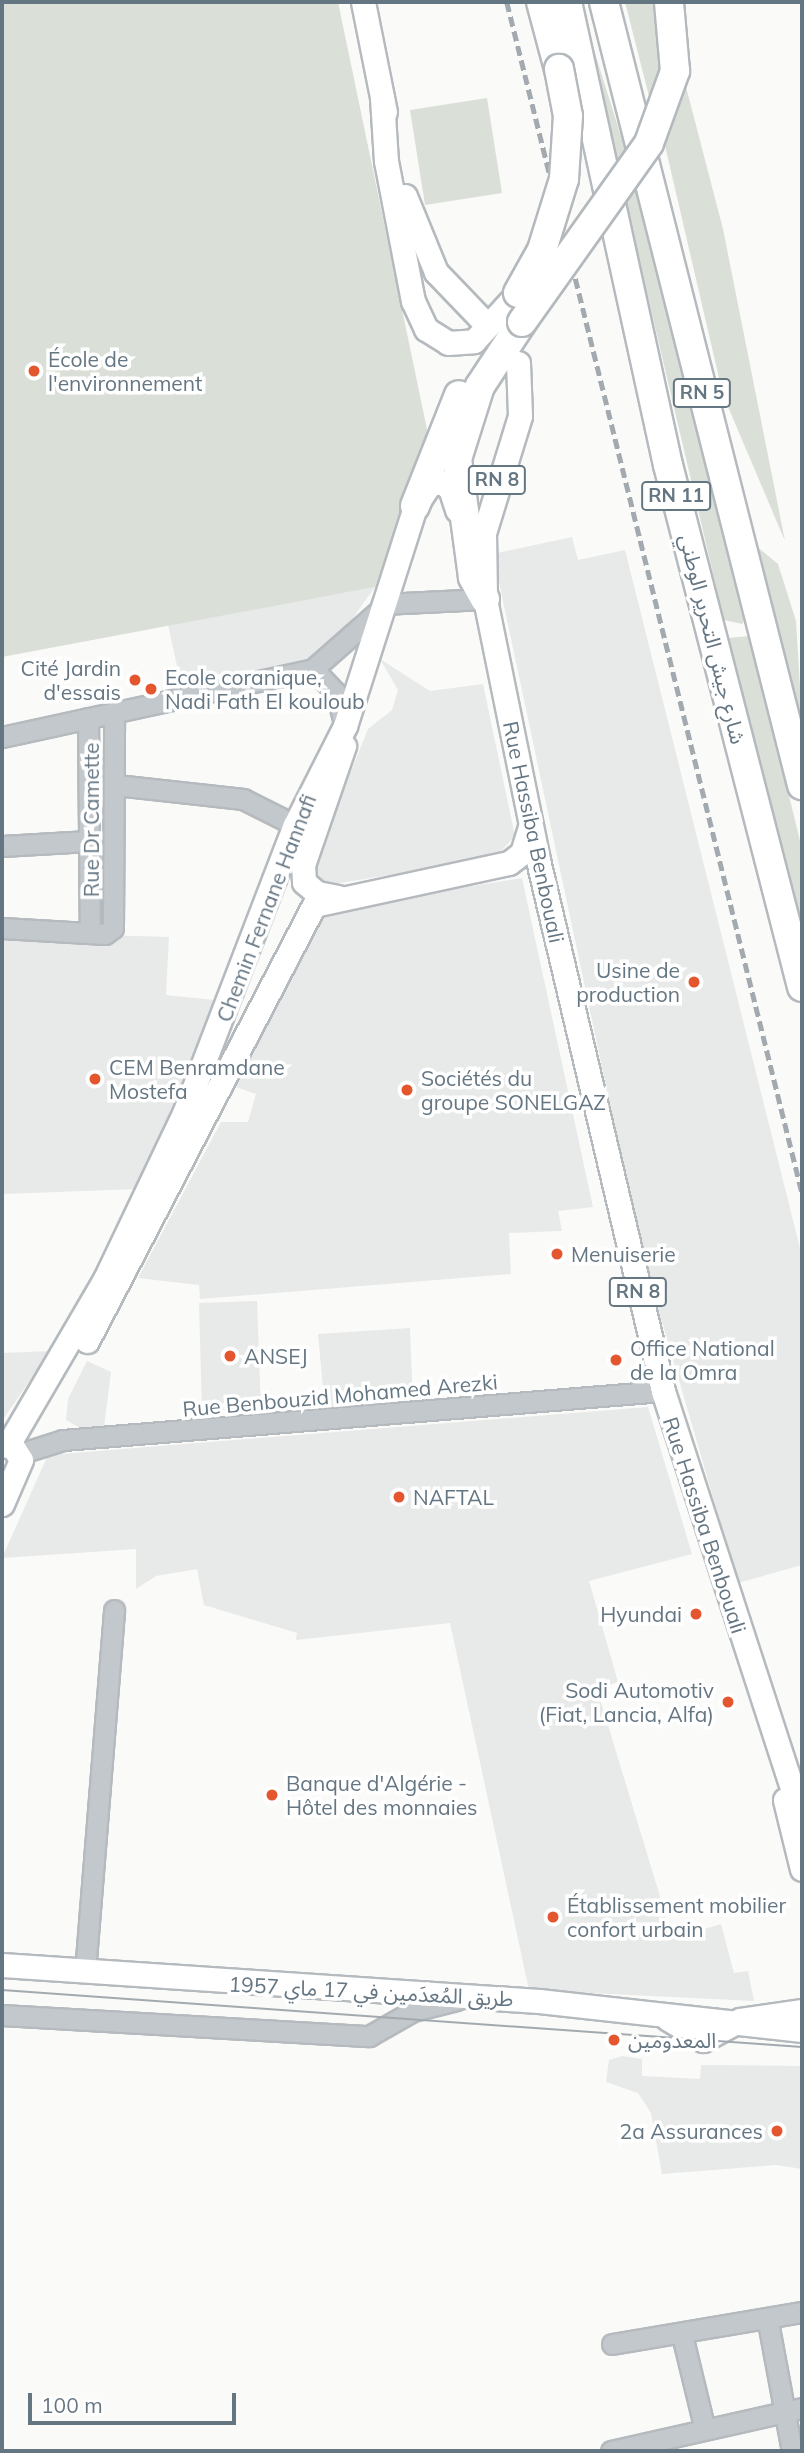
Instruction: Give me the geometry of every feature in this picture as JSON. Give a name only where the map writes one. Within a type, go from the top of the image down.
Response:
[{"type":"highway","points":[[415,506],[473,366],[519,293],[542,250],[564,180],[568,116],[541,2]]},
{"type":"highway","name":"شارع جيش التحرير الوطني","points":[[567,2],[668,465],[802,987]]},
{"type":"highway","name":"RN 5","points":[[604,2],[802,785]]},
{"type":"highway","points":[[485,599],[473,577],[462,516],[457,460],[465,425],[491,365],[649,143],[675,71],[669,2]]},
{"type":"main road","points":[[363,2],[382,97],[424,252],[484,322]]},
{"type":"main road","points":[[382,97],[386,161],[412,301],[426,329],[448,343],[474,341],[519,293]]},
{"type":"main road","name":"RN 8","points":[[485,599],[484,533],[520,415],[519,363]]},
{"type":"main road","points":[[415,506],[430,485],[441,482],[462,516]]},
{"type":"main road","name":"Chemin Fernane Hannafi","points":[[11,1459],[105,1279],[185,1111],[295,825],[345,726],[415,506]]},
{"type":"main road","name":"Rue Hassiba Benbouali","points":[[485,599],[530,823],[663,1391],[776,1752]]},
{"type":"main road","points":[[338,897],[317,893],[304,882],[303,865],[344,750],[345,726]]},
{"type":"main road","name":"Chemin Fernane Hannafi","points":[[11,1459],[106,1309],[304,917],[314,905],[338,897],[509,863],[522,853],[530,823]]},
{"type":"main road","points":[[2,1504],[11,1459]]},
{"type":"main road","points":[[776,1752],[802,1790]]},
{"type":"main road","points":[[776,1752],[802,1869]]},
{"type":"main road","name":"RN 8","points":[[776,1752],[802,1819]]},
{"type":"main road","name":"طريق المُعدَمين في 17 ماي 1957","points":[[2,1965],[740,2020],[798,2015]]},
{"type":"street","points":[[2,737],[313,669],[381,607],[485,599]]},
{"type":"street","points":[[313,669],[336,693],[345,726]]},
{"type":"street","name":"Rue Dr Camette","points":[[90,932],[113,928],[116,785],[114,712]]},
{"type":"street","points":[[2,928],[90,932],[88,718]]},
{"type":"street","points":[[116,785],[243,799],[295,825]]},
{"type":"street","points":[[2,846],[89,841]]},
{"type":"street","name":"Rue Benbouzid Mohamed Arezki","points":[[11,1459],[63,1440],[663,1391]]},
{"type":"street","points":[[85,1972],[114,1610]]},
{"type":"street","points":[[2,2015],[369,2036],[413,2011],[469,1998]]},
{"type":"street","points":[[612,2344],[768,2322],[802,2312]]},
{"type":"street","points":[[768,2322],[793,2410],[792,2451]]},
{"type":"street","points":[[682,2335],[704,2426]]},
{"type":"street","points":[[624,2450],[704,2426],[793,2410]]},
{"type":"shaded area","points":[[2,2],[338,2],[429,439],[375,587],[2,657]]},
{"type":"shaded area","points":[[579,2],[625,149],[617,164],[599,71]]},
{"type":"shaded area","points":[[625,2],[659,2],[664,67],[652,108]]},
{"type":"shaded area","points":[[685,83],[723,229],[785,541],[723,395],[663,137]]},
{"type":"shaded area","points":[[487,98],[502,193],[425,205],[410,110]]},
{"type":"shaded area","points":[[637,177],[744,621],[742,624],[724,620],[624,195]]},
{"type":"shaded area","points":[[572,537],[578,560],[625,550],[802,1256],[802,1565],[738,1583],[640,1246],[493,554]]},
{"type":"shaded area","points":[[755,545],[778,564],[796,621],[802,720]]},
{"type":"shaded area","points":[[375,587],[343,632],[310,662],[182,688],[168,625]]},
{"type":"shaded area","points":[[750,636],[802,849],[802,939],[728,638]]},
{"type":"shaded area","points":[[380,659],[430,691],[483,684],[515,836],[495,858],[321,886],[310,874],[368,729],[392,710],[398,690]]},
{"type":"shaded area","name":"Sociétés du groupe SONELGAZ","points":[[522,878],[593,1207],[558,1211],[562,1231],[509,1233],[511,1274],[200,1299],[199,1285],[138,1278],[221,1122],[248,1122],[256,1094],[236,1087],[277,983],[310,923],[326,909]]},
{"type":"shaded area","name":"CEM Benramdane Mostefa","points":[[2,932],[169,937],[166,995],[214,1000],[175,1114],[139,1189],[2,1194]]},
{"type":"shaded area","name":"ANSEJ","points":[[257,1301],[261,1410],[202,1411],[199,1303]]},
{"type":"shaded area","points":[[410,1328],[413,1404],[325,1410],[318,1334]]},
{"type":"shaded area","points":[[50,1351],[2,1421],[2,1353]]},
{"type":"shaded area","points":[[87,1361],[111,1372],[104,1427],[80,1428],[66,1420],[68,1399]]},
{"type":"shaded area","points":[[648,1407],[692,1554],[589,1581],[618,1682],[597,1689],[673,1939],[721,1924],[734,1973],[748,1971],[754,2001],[529,1990],[450,1623],[296,1640],[297,1633],[204,1605],[197,1569],[156,1576],[136,1589],[136,1549],[2,1558],[48,1455]]},
{"type":"shaded area","points":[[622,2056],[642,2059],[642,2076],[700,2079],[701,2065],[802,2066],[802,2169],[776,2165],[662,2174],[651,2113],[638,2093],[606,2082],[609,2060]]},
{"type":"tram line","points":[[2,1990],[802,2047]]},
{"type":"railway","points":[[507,2],[802,1192]]},
{"type":"place","name":"École de l'environnement","points":[[34,371]]},
{"type":"place","name":"Cité Jardin d'essais","points":[[135,680]]},
{"type":"place","name":"Ecole coranique, Nadi Fath El kouloub","points":[[151,689]]},
{"type":"place","name":"Usine de production","points":[[694,982]]},
{"type":"place","name":"CEM Benramdane Mostefa","points":[[95,1079]]},
{"type":"place","name":"Sociétés du groupe SONELGAZ","points":[[407,1090]]},
{"type":"place","name":"Menuiserie","points":[[557,1254]]},
{"type":"place","name":"ANSEJ","points":[[230,1356]]},
{"type":"place","name":"Office National de la Omra","points":[[616,1360]]},
{"type":"place","name":"NAFTAL","points":[[399,1497]]},
{"type":"place","name":"Hyundai","points":[[696,1614]]},
{"type":"place","name":"Sodi Automotiv (Fiat, Lancia, Alfa)","points":[[728,1702]]},
{"type":"place","name":"Banque d'Algérie - Hôtel des monnaies","points":[[272,1795]]},
{"type":"place","name":"Établissement mobilier confort urbain","points":[[553,1917]]},
{"type":"place","name":"المعدومين","points":[[614,2040]]},
{"type":"place","name":"2a Assurances","points":[[777,2131]]}]
